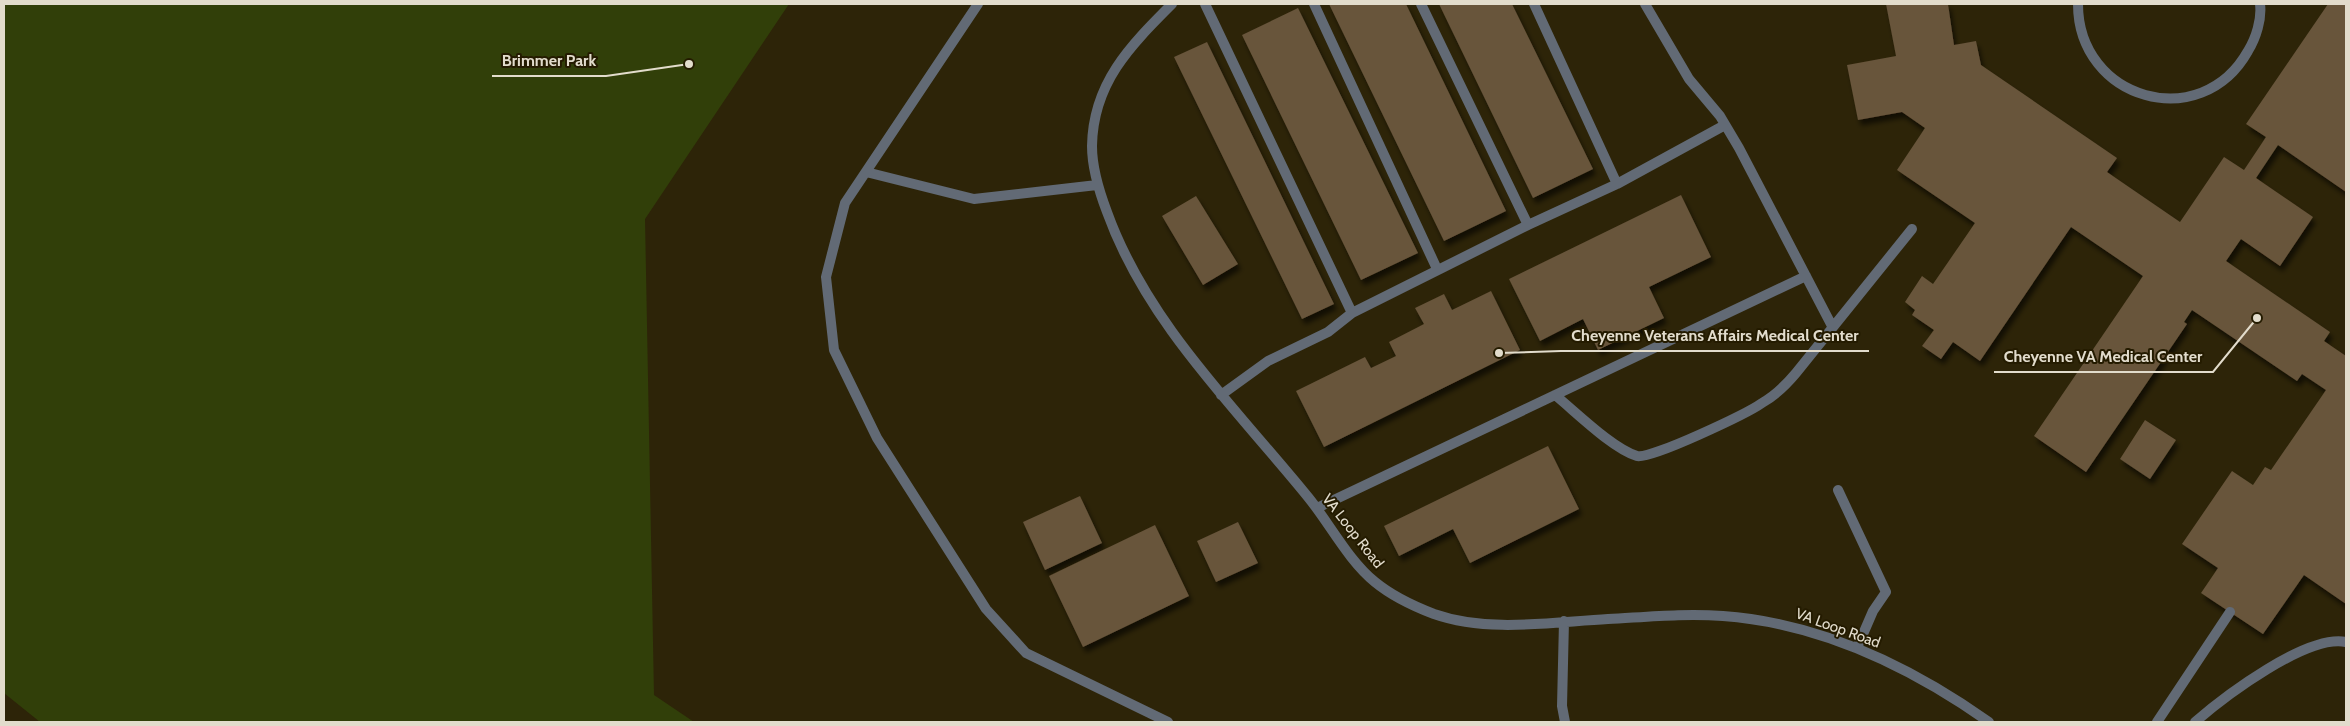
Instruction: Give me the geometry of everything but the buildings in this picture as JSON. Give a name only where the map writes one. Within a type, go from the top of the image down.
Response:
[{"type":"lane","points":[[978,4],[845,203],[826,277],[834,350],[877,438],[986,610],[1026,653],[1168,722]]},
{"type":"lane","name":"VA Loop Road","points":[[1172,4],[1141,34],[1118,62],[1103,89],[1095,117],[1092,148],[1097,185],[1113,229],[1134,272],[1156,308],[1221,395],[1317,508],[1374,581],[1411,605],[1437,615],[1465,621],[1509,624],[1668,616],[1721,616],[1791,626],[1857,648],[1932,686],[1989,722]]},
{"type":"lane","points":[[1205,4],[1352,313]]},
{"type":"lane","points":[[1314,4],[1437,269]]},
{"type":"lane","points":[[1421,4],[1528,225]]},
{"type":"lane","points":[[1534,4],[1617,184]]},
{"type":"lane","points":[[1645,4],[1689,79],[1725,125],[1832,326]]},
{"type":"lane","points":[[2078,4],[2078,21],[2087,50],[2106,74],[2130,91],[2160,98],[2190,97],[2218,85],[2240,65],[2255,39],[2260,4]]},
{"type":"lane","points":[[1221,395],[1268,361],[1328,332],[1352,313],[1437,269],[1617,184],[1725,125]]},
{"type":"lane","points":[[866,172],[974,199],[1097,185]]},
{"type":"lane","points":[[1555,395],[1621,448],[1640,457],[1662,451],[1760,405],[1778,393],[1912,229]]},
{"type":"lane","points":[[1317,508],[1806,276]]},
{"type":"lane","points":[[1838,490],[1886,592],[1873,611],[1857,648]]},
{"type":"lane","points":[[2157,722],[2230,612]]},
{"type":"lane","points":[[1564,621],[1562,706],[1565,722]]},
{"type":"lane","points":[[2195,722],[2242,684],[2292,656],[2335,640],[2346,642]]},
{"type":"green space","points":[[4,4],[789,4],[645,219],[654,695],[694,722],[40,722],[4,693]]},
{"type":"place","name":"Brimmer Park","points":[[689,64]]},
{"type":"place","name":"Cheyenne VA Medical Center","points":[[2257,318]]},
{"type":"place","name":"Cheyenne Veterans Affairs Medical Center","points":[[1499,353]]}]
